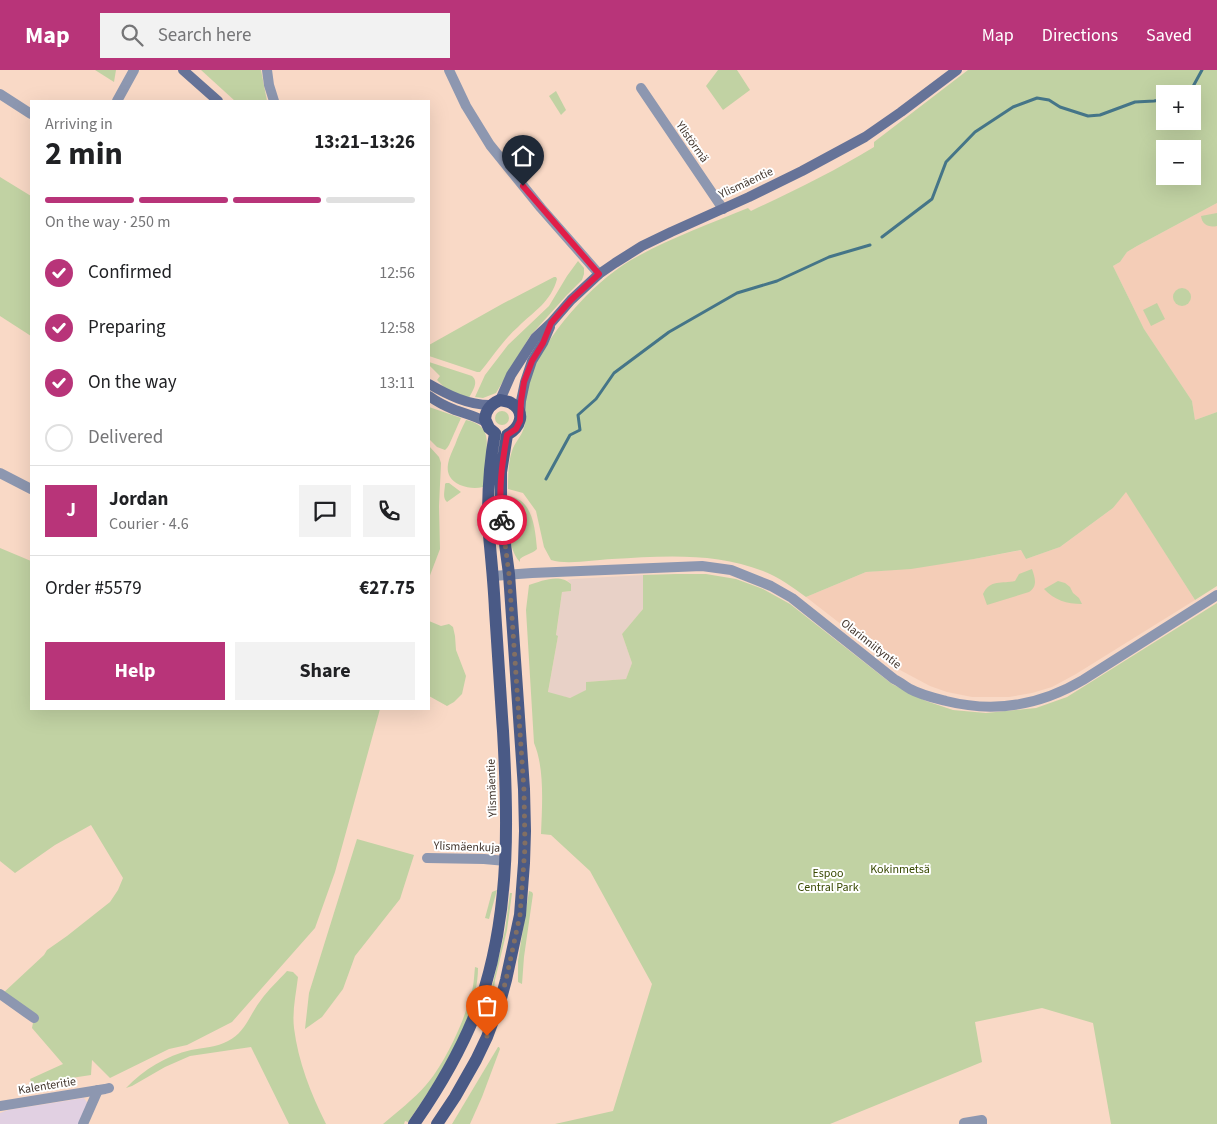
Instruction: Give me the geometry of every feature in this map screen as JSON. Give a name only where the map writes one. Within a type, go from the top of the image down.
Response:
[{"type":"main road","points":[[183,70],[217,100]]},
{"type":"main road","name":"Ylismäentie","points":[[495,403],[535,338],[599,274],[642,246],[802,171],[865,137],[957,70]]},
{"type":"main road","name":"Ylismäentie","points":[[520,414],[524,382],[551,323]]},
{"type":"main road","points":[[430,385],[464,401],[481,405],[495,403],[513,404],[520,414],[520,421],[516,429],[501,434],[492,431],[486,422],[485,416],[495,403]]},
{"type":"main road","points":[[430,397],[440,404],[476,416],[486,422]]},
{"type":"main road","points":[[437,1124],[472,1067],[487,1036],[506,980],[520,915],[524,863],[524,790],[509,574],[501,514],[501,434]]},
{"type":"main road","name":"Ylismäentie","points":[[414,1124],[447,1075],[485,987],[504,886],[506,788],[488,518],[491,456],[501,434]]},
{"type":"street","points":[[118,100],[134,70]]},
{"type":"street","points":[[268,70],[269,85],[274,100]]},
{"type":"street","points":[[449,70],[466,106],[490,145],[541,208],[599,274]]},
{"type":"street","name":"Ylistörmä","points":[[641,88],[723,209]]},
{"type":"street","points":[[0,94],[30,113]]},
{"type":"street","points":[[0,473],[30,488]]},
{"type":"street","name":"Olarinniityntie","points":[[493,576],[694,566],[731,570],[771,586],[792,598],[894,679],[912,690],[941,700],[984,707],[1018,704],[1041,699],[1060,692],[1083,680],[1217,596]]},
{"type":"street","name":"Ylismäenkuja","points":[[427,858],[506,861]]},
{"type":"street","points":[[0,994],[34,1018]]},
{"type":"street","name":"Kalenteritie","points":[[0,1106],[109,1088]]},
{"type":"street","points":[[83,1124],[98,1090]]},
{"type":"street","points":[[964,1123],[982,1120],[982,1124]]},
{"type":"shaded area","points":[[1217,203],[1217,412],[1195,420],[1192,401],[1144,329],[1113,266],[1120,262],[1127,252]]},
{"type":"shaded area","points":[[1126,491],[1195,600],[1052,687],[1009,697],[972,697],[930,686],[900,670],[806,597],[866,572],[911,568],[1022,550],[1026,559],[1060,547],[1113,508]]},
{"type":"shaded area","points":[[643,575],[643,609],[622,634],[632,663],[626,679],[586,682],[587,690],[570,698],[548,693],[558,636],[556,636],[562,592],[571,591],[571,584],[567,580]]},
{"type":"shaded area","points":[[84,1098],[88,1104],[82,1124],[0,1124],[0,1113],[8,1110]]},
{"type":"green space","points":[[95,70],[116,70],[114,82]]},
{"type":"green space","points":[[201,70],[261,70],[267,100],[234,100]]},
{"type":"green space","points":[[718,70],[737,70],[750,90],[723,110],[706,86]]},
{"type":"green space","points":[[968,70],[1217,70],[1217,203],[1127,252],[1120,262],[1113,266],[1144,329],[1192,401],[1195,420],[1217,412],[1217,586],[1195,600],[1126,492],[1113,508],[1060,547],[1026,559],[1021,550],[911,569],[866,572],[806,597],[769,573],[745,565],[707,558],[669,556],[572,562],[551,560],[544,547],[536,511],[523,493],[508,489],[508,479],[511,453],[525,424],[527,385],[546,345],[558,328],[571,312],[601,283],[631,260],[689,232],[748,208],[751,211],[829,173],[874,147],[874,142]]},
{"type":"green space","points":[[556,91],[566,110],[561,115],[549,96]]},
{"type":"green space","points":[[0,177],[30,195],[30,335],[0,316]]},
{"type":"green space","points":[[1217,213],[1217,226],[1206,225],[1201,216]]},
{"type":"green space","points":[[578,261],[584,268],[582,280],[530,336],[496,393],[483,398],[475,397],[485,375],[508,345],[549,306]]},
{"type":"green space","points":[[554,277],[557,279],[551,294],[499,347],[480,372],[430,356],[430,344]]},
{"type":"green space","points":[[1178,288],[1186,288],[1191,293],[1189,304],[1178,306],[1173,301],[1173,293]]},
{"type":"green space","points":[[1157,303],[1165,319],[1151,326],[1143,310]]},
{"type":"green space","points":[[430,362],[472,376],[475,383],[469,398],[446,389],[437,380],[440,376],[430,366]]},
{"type":"green space","points":[[430,407],[461,418],[445,450],[437,447],[430,440]]},
{"type":"green space","points":[[499,411],[505,411],[509,418],[505,425],[499,425],[495,421],[495,415]]},
{"type":"green space","points":[[466,420],[479,425],[487,439],[483,487],[472,488],[460,485],[450,477],[448,472],[450,456]]},
{"type":"green space","points":[[430,447],[439,457],[441,463],[440,549],[430,575]]},
{"type":"green space","points":[[446,483],[449,483],[461,492],[447,502],[444,496]]},
{"type":"green space","points":[[507,496],[516,498],[527,508],[531,515],[535,532],[537,549],[520,559],[520,562],[512,549],[510,540]]},
{"type":"green space","points":[[0,548],[30,561],[30,710],[380,710],[335,872],[315,928],[232,1022],[187,1045],[169,1049],[110,1078],[92,1060],[91,1075],[32,1084],[30,1079],[63,1064],[32,1028],[34,1017],[1,995],[47,950],[110,902],[123,878],[91,825],[55,845],[15,873],[0,861]]},
{"type":"green space","points":[[1032,569],[1035,584],[1032,590],[987,605],[983,594],[989,586],[1015,581],[1019,574]]},
{"type":"green space","name":"Kokinmetsä","points":[[706,574],[736,579],[763,589],[790,604],[892,684],[926,701],[953,710],[986,713],[1036,708],[1067,697],[1217,603],[1217,1124],[1111,1124],[1093,1023],[1042,1008],[975,1022],[982,1062],[830,1124],[555,1124],[613,1111],[652,984],[590,871],[551,835],[541,834],[541,776],[538,753],[534,743],[526,610],[529,585],[556,578],[571,584],[571,591],[562,592],[556,635],[558,636],[548,692],[570,698],[586,690],[586,682],[626,679],[632,663],[622,634],[643,609],[643,575]]},
{"type":"green space","points":[[1058,581],[1070,587],[1082,604],[1061,601],[1044,589]]},
{"type":"green space","points":[[430,621],[441,626],[449,624],[453,627],[456,650],[466,676],[462,694],[447,706],[430,697]]},
{"type":"green space","points":[[357,839],[414,855],[400,899],[355,956],[343,989],[322,1017],[305,1029],[309,993]]},
{"type":"green space","points":[[497,890],[489,919],[485,918],[492,892]]},
{"type":"green space","points":[[529,891],[533,894],[522,984],[518,982],[518,961]]},
{"type":"green space","points":[[510,893],[512,893],[507,930],[495,980],[492,1006],[490,1005],[492,987],[505,930]]},
{"type":"green space","points":[[475,967],[478,968],[471,1008],[454,1049],[408,1122],[405,1121],[404,1124],[383,1124],[421,1090],[440,1066],[453,1042],[468,1005],[473,988]]},
{"type":"green space","points":[[287,971],[293,972],[298,977],[294,1002],[296,1040],[306,1077],[326,1124],[289,1124],[251,1047],[190,1056],[126,1088],[148,1069],[164,1060],[191,1050],[219,1045],[234,1038],[243,1028],[264,996]]},
{"type":"green space","points":[[498,1047],[500,1049],[470,1124],[452,1124]]},
{"type":"waterway","points":[[1194,85],[1202,70]]},
{"type":"waterway","points":[[882,237],[932,199],[946,162],[975,132],[1013,107],[1037,98],[1049,100],[1060,107],[1088,116],[1100,115],[1135,102],[1156,101]]},
{"type":"waterway","points":[[546,479],[570,435],[580,430],[578,415],[596,399],[614,373],[669,332],[737,293],[777,281],[829,257],[870,245]]},
{"type":"way so far","points":[[487,1036],[500,1002],[520,915],[525,847],[524,790],[509,574],[502,520]]},
{"type":"route","points":[[502,520],[501,472],[507,435],[516,429],[520,421],[524,382],[532,361],[543,343],[551,323],[571,300],[599,274],[523,186]]},
{"type":"park label","name":"Espoo Central Park","points":[[828,880]]}]
